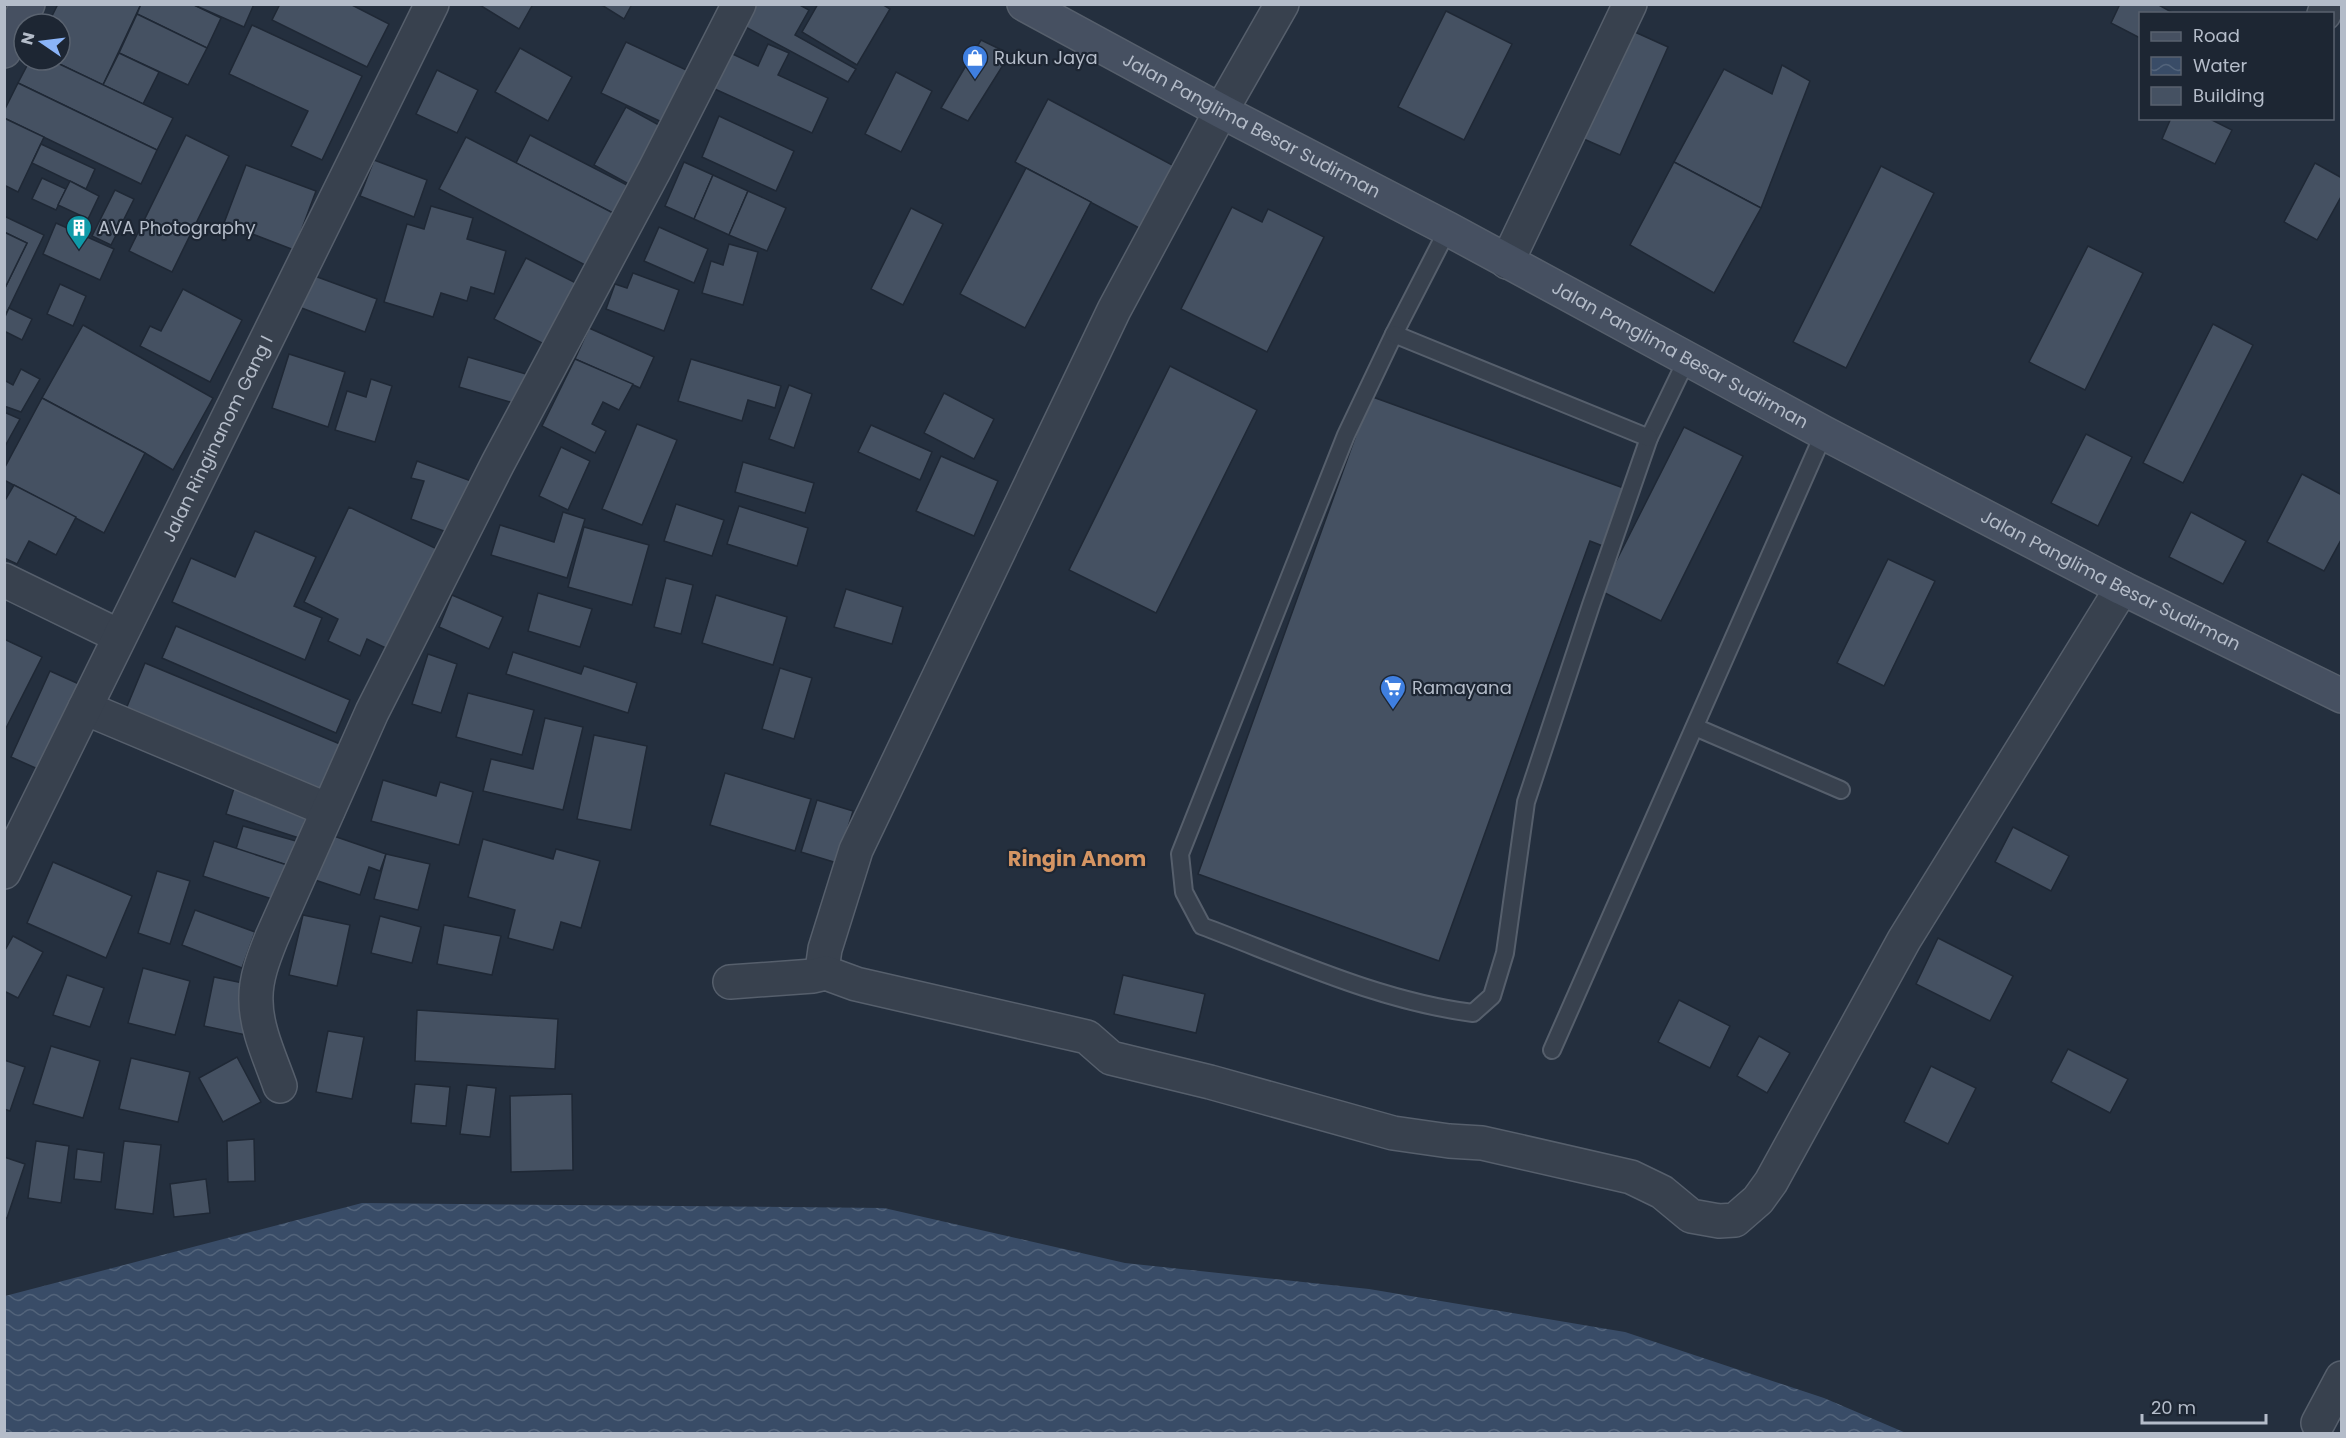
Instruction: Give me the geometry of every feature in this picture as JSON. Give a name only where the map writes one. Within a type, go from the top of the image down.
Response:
[{"type":"main road","points":[[4,51],[28,4]]},
{"type":"main road","name":"Jalan Panglima Besar Sudirman","points":[[1024,4],[1221,111],[1448,229],[1824,433],[2122,588],[2342,696]]},
{"type":"street","name":"Jalan Ringinanom Gang I","points":[[4,872],[432,4]]},
{"type":"street","points":[[280,1086],[259,1021],[256,1002],[256,987],[263,960],[372,711],[498,463],[655,169],[739,4]]},
{"type":"street","points":[[826,973],[823,963],[825,949],[856,850],[1114,310],[1221,111],[1282,4]]},
{"type":"street","points":[[1507,262],[1630,4]]},
{"type":"street","points":[[4,580],[120,636]]},
{"type":"street","points":[[730,982],[826,973],[856,984],[1087,1037],[1111,1058],[1210,1082],[1393,1133],[1482,1143],[1631,1177],[1662,1192],[1691,1216],[1719,1221],[1735,1220],[1746,1212],[1771,1182],[1904,940],[2122,588]]},
{"type":"street","points":[[84,708],[328,810]]},
{"type":"street","points":[[2318,1423],[2342,1378]]},
{"type":"lane","points":[[1448,229],[1394,334],[1346,435],[1180,854],[1184,892],[1202,926],[1370,989],[1434,1008],[1473,1013],[1492,996],[1505,953],[1526,802],[1649,438],[1687,359]]},
{"type":"lane","points":[[1394,334],[1649,438]]},
{"type":"lane","points":[[1552,1050],[1824,433]]},
{"type":"lane","points":[[1695,727],[1841,790]]},
{"type":"water","points":[[362,1203],[884,1208],[1125,1263],[1369,1289],[1625,1332],[1824,1398],[1906,1433],[5,1433],[5,1296]]},
{"type":"building","points":[[58,4],[141,4],[103,85],[72,70],[72,12],[54,12]]},
{"type":"building","points":[[141,4],[192,4],[221,18],[207,48],[137,14]]},
{"type":"building","points":[[192,4],[254,4],[244,27]]},
{"type":"building","points":[[280,4],[350,4],[389,24],[367,67],[272,20]]},
{"type":"building","points":[[478,4],[533,4],[519,29]]},
{"type":"building","points":[[600,4],[632,4],[624,19]]},
{"type":"building","points":[[751,4],[798,4],[809,10],[795,35],[856,69],[848,82],[740,24]]},
{"type":"building","points":[[818,4],[882,4],[890,9],[857,65],[802,32]]},
{"type":"building","points":[[2120,4],[2157,4],[2171,12],[2139,12],[2139,37],[2111,23]]},
{"type":"building","points":[[1446,11],[1512,44],[1464,140],[1398,107]]},
{"type":"building","points":[[137,14],[207,48],[188,85],[119,53]]},
{"type":"building","points":[[252,25],[362,76],[322,160],[291,146],[308,111],[229,74]]},
{"type":"building","points":[[1626,28],[1668,47],[1620,155],[1577,136]]},
{"type":"building","name":"Rukun Jaya","points":[[981,40],[1010,54],[968,121],[941,108]]},
{"type":"building","points":[[626,42],[695,74],[670,126],[601,93]]},
{"type":"building","points":[[768,44],[789,53],[778,75],[828,98],[812,133],[706,85],[722,49],[758,66]]},
{"type":"building","points":[[520,48],[572,77],[548,121],[495,92]]},
{"type":"building","points":[[119,53],[159,72],[143,104],[103,85]]},
{"type":"building","points":[[1782,65],[1810,81],[1761,208],[1674,162],[1724,69],[1772,94]]},
{"type":"building","points":[[72,70],[173,118],[157,150],[18,83],[24,72],[72,72]]},
{"type":"building","points":[[437,70],[478,90],[457,133],[416,114]]},
{"type":"building","points":[[896,72],[932,91],[901,152],[865,134]]},
{"type":"building","points":[[18,83],[157,150],[141,184],[4,118],[4,111]]},
{"type":"building","points":[[1048,99],[1176,167],[1143,230],[1015,162]]},
{"type":"building","points":[[626,107],[668,130],[636,188],[594,165]]},
{"type":"building","points":[[719,116],[794,151],[776,191],[702,157]]},
{"type":"building","points":[[4,118],[44,137],[18,192],[4,185]]},
{"type":"building","points":[[2170,120],[2212,120],[2232,130],[2215,164],[2162,139]]},
{"type":"building","points":[[186,135],[229,156],[172,272],[129,251]]},
{"type":"building","points":[[530,135],[627,185],[613,213],[516,163]]},
{"type":"building","points":[[466,137],[613,213],[585,265],[439,189]]},
{"type":"building","points":[[41,144],[95,169],[86,189],[32,163]]},
{"type":"building","points":[[374,160],[427,180],[414,217],[360,196]]},
{"type":"building","points":[[684,162],[713,175],[694,219],[665,206]]},
{"type":"building","points":[[1674,162],[1761,208],[1714,293],[1630,245]]},
{"type":"building","points":[[2315,163],[2342,178],[2342,195],[2317,240],[2284,222]]},
{"type":"building","points":[[246,165],[316,191],[294,250],[224,223]]},
{"type":"building","points":[[1881,166],[1934,193],[1846,368],[1793,342]]},
{"type":"building","points":[[1026,168],[1091,202],[1025,328],[960,294]]},
{"type":"building","points":[[713,175],[748,191],[729,235],[694,219]]},
{"type":"building","points":[[42,178],[66,189],[56,210],[32,199]]},
{"type":"building","points":[[70,181],[99,196],[88,219],[58,205]]},
{"type":"building","points":[[115,190],[134,199],[111,245],[92,236]]},
{"type":"building","points":[[748,191],[786,208],[767,251],[729,235]]},
{"type":"building","points":[[431,206],[473,218],[467,239],[506,251],[494,294],[471,287],[467,301],[441,293],[433,317],[384,302],[407,224],[424,229]]},
{"type":"building","points":[[1232,207],[1262,222],[1268,209],[1324,237],[1267,352],[1181,309]]},
{"type":"building","points":[[911,208],[943,224],[903,305],[871,289]]},
{"type":"building","points":[[4,216],[44,235],[6,314],[4,313],[4,290],[27,243],[4,232]]},
{"type":"building","name":"AVA Photography","points":[[56,223],[114,249],[100,280],[43,254]]},
{"type":"building","points":[[659,227],[708,249],[694,283],[644,261]]},
{"type":"building","points":[[4,232],[27,243],[4,290]]},
{"type":"building","points":[[729,244],[758,252],[743,305],[702,293],[711,261],[723,265]]},
{"type":"building","points":[[2088,246],[2143,273],[2085,390],[2029,362]]},
{"type":"building","points":[[526,258],[580,285],[548,346],[494,319]]},
{"type":"building","points":[[633,273],[679,290],[664,331],[606,309],[615,284],[627,288]]},
{"type":"building","points":[[312,275],[377,299],[365,332],[299,307]]},
{"type":"building","points":[[60,284],[86,296],[73,326],[47,314]]},
{"type":"building","points":[[183,289],[242,320],[210,382],[140,346],[150,326],[161,331]]},
{"type":"building","points":[[9,308],[32,319],[22,340],[4,331],[4,319]]},
{"type":"building","points":[[2213,324],[2253,345],[2183,483],[2143,463]]},
{"type":"building","points":[[83,325],[213,398],[173,470],[42,398]]},
{"type":"building","points":[[589,328],[654,357],[640,388],[575,359]]},
{"type":"building","points":[[289,354],[345,372],[328,427],[272,408]]},
{"type":"building","points":[[468,357],[526,374],[517,404],[459,387]]},
{"type":"building","points":[[575,359],[633,384],[619,410],[603,402],[592,424],[606,431],[595,453],[542,426]]},
{"type":"building","points":[[691,359],[781,386],[775,408],[748,400],[742,421],[678,401]]},
{"type":"building","points":[[1170,366],[1257,410],[1156,613],[1069,570]]},
{"type":"building","points":[[21,369],[40,379],[21,412],[4,406],[4,380],[13,385]]},
{"type":"building","points":[[371,379],[392,386],[375,442],[335,430],[347,391],[366,397]]},
{"type":"building","points":[[789,385],[812,394],[794,448],[769,439]]},
{"type":"building","points":[[944,393],[994,419],[974,459],[924,433]]},
{"type":"building","name":"Ramayana","points":[[1370,396],[1629,490],[1608,548],[1590,541],[1439,961],[1198,874]]},
{"type":"building","points":[[42,398],[145,453],[104,533],[4,480],[4,469]]},
{"type":"building","points":[[4,412],[20,419],[4,448]]},
{"type":"building","points":[[637,424],[677,440],[642,525],[602,509]]},
{"type":"building","points":[[871,425],[932,452],[920,480],[858,452]]},
{"type":"building","points":[[1684,427],[1743,456],[1661,621],[1601,591]]},
{"type":"building","points":[[2086,434],[2132,457],[2098,526],[2051,503]]},
{"type":"building","points":[[561,447],[590,461],[568,510],[539,496]]},
{"type":"building","points":[[941,456],[998,481],[974,536],[916,511]]},
{"type":"building","points":[[417,461],[471,481],[452,534],[411,519],[424,481],[411,478]]},
{"type":"building","points":[[743,462],[814,483],[805,513],[735,492]]},
{"type":"building","points":[[2302,474],[2342,495],[2342,538],[2324,571],[2267,542]]},
{"type":"building","points":[[14,485],[76,517],[56,555],[29,541],[17,564],[4,558],[4,502]]},
{"type":"building","points":[[676,504],[724,520],[712,556],[664,541]]},
{"type":"building","points":[[739,506],[808,528],[797,566],[727,544]]},
{"type":"building","points":[[349,507],[437,549],[390,650],[367,639],[360,656],[328,641],[338,619],[304,602]]},
{"type":"building","points":[[563,512],[585,519],[567,578],[491,555],[500,525],[554,542]]},
{"type":"building","points":[[2191,512],[2246,541],[2223,584],[2169,557]]},
{"type":"building","points":[[584,527],[649,545],[632,605],[568,587]]},
{"type":"building","points":[[255,531],[316,557],[294,606],[322,618],[305,660],[172,602],[191,558],[235,577]]},
{"type":"building","points":[[1888,559],[1935,581],[1884,686],[1837,663]]},
{"type":"building","points":[[666,578],[693,585],[681,634],[654,627]]},
{"type":"building","points":[[846,589],[903,607],[892,644],[834,627]]},
{"type":"building","points":[[538,593],[592,609],[580,647],[528,631]]},
{"type":"building","points":[[452,595],[503,617],[489,649],[439,627]]},
{"type":"building","points":[[716,595],[787,617],[773,665],[702,643]]},
{"type":"building","points":[[176,626],[350,700],[336,733],[162,658]]},
{"type":"building","points":[[4,639],[42,657],[4,732]]},
{"type":"building","points":[[513,652],[581,674],[584,666],[637,683],[628,713],[506,674]]},
{"type":"building","points":[[428,654],[457,664],[441,713],[412,704]]},
{"type":"building","points":[[145,663],[340,744],[315,802],[121,721]]},
{"type":"building","points":[[780,668],[812,678],[794,739],[762,729]]},
{"type":"building","points":[[50,671],[79,684],[40,770],[11,757]]},
{"type":"building","points":[[468,693],[534,710],[522,755],[456,737]]},
{"type":"building","points":[[545,718],[583,727],[563,810],[483,791],[491,759],[533,769]]},
{"type":"building","points":[[594,735],[647,746],[631,830],[577,819]]},
{"type":"building","points":[[725,773],[811,799],[795,851],[710,825]]},
{"type":"building","points":[[383,780],[436,796],[440,782],[473,792],[459,845],[371,821]]},
{"type":"building","points":[[235,785],[309,809],[299,838],[226,814]]},
{"type":"building","points":[[817,800],[853,811],[837,863],[801,852]]},
{"type":"building","points":[[243,826],[296,841],[290,866],[236,849]]},
{"type":"building","points":[[2013,827],[2069,856],[2051,891],[1995,862]]},
{"type":"building","points":[[325,833],[386,854],[380,871],[369,867],[360,895],[309,878]]},
{"type":"building","points":[[483,839],[553,859],[556,849],[600,861],[581,928],[561,922],[553,950],[508,938],[515,910],[468,897]]},
{"type":"building","points":[[214,841],[290,866],[278,901],[203,876]]},
{"type":"building","points":[[386,854],[430,864],[418,910],[374,899]]},
{"type":"building","points":[[53,862],[132,896],[106,958],[27,923]]},
{"type":"building","points":[[157,871],[190,881],[170,944],[138,933]]},
{"type":"building","points":[[195,910],[255,932],[242,968],[182,945]]},
{"type":"building","points":[[303,915],[350,925],[337,986],[289,975]]},
{"type":"building","points":[[380,916],[421,927],[412,963],[371,953]]},
{"type":"building","points":[[444,925],[501,936],[492,975],[437,964]]},
{"type":"building","points":[[13,936],[43,952],[18,998],[4,991],[4,952]]},
{"type":"building","points":[[1938,938],[2013,976],[1990,1021],[1916,984]]},
{"type":"building","points":[[143,968],[190,981],[175,1035],[128,1023]]},
{"type":"building","points":[[67,975],[104,988],[90,1027],[53,1015]]},
{"type":"building","points":[[1123,975],[1205,994],[1196,1033],[1114,1014]]},
{"type":"building","points":[[214,977],[257,986],[246,1035],[204,1026]]},
{"type":"building","points":[[1679,1000],[1730,1026],[1710,1068],[1658,1042]]},
{"type":"building","points":[[417,1010],[558,1019],[555,1069],[415,1061]]},
{"type":"building","points":[[328,1031],[364,1037],[352,1099],[316,1092]]},
{"type":"building","points":[[1759,1036],[1790,1053],[1767,1093],[1737,1076]]},
{"type":"building","points":[[51,1046],[100,1061],[83,1118],[33,1104]]},
{"type":"building","points":[[2068,1049],[2128,1079],[2110,1113],[2051,1082]]},
{"type":"building","points":[[237,1057],[261,1102],[223,1122],[199,1078]]},
{"type":"building","points":[[131,1058],[190,1072],[178,1122],[119,1109]]},
{"type":"building","points":[[4,1060],[25,1067],[10,1111],[4,1109]]},
{"type":"building","points":[[1931,1066],[1976,1088],[1948,1144],[1904,1122]]},
{"type":"building","points":[[415,1084],[450,1087],[446,1126],[411,1123]]},
{"type":"building","points":[[467,1085],[496,1088],[490,1137],[460,1134]]},
{"type":"building","points":[[572,1094],[573,1170],[511,1172],[510,1096]]},
{"type":"building","points":[[254,1139],[255,1181],[228,1182],[227,1141]]},
{"type":"building","points":[[36,1141],[69,1146],[61,1203],[28,1198]]},
{"type":"building","points":[[124,1141],[161,1145],[153,1214],[115,1209]]},
{"type":"building","points":[[77,1149],[104,1153],[101,1182],[74,1179]]},
{"type":"building","points":[[4,1157],[25,1164],[7,1218],[4,1218]]},
{"type":"building","points":[[206,1179],[210,1213],[174,1217],[170,1184]]},
{"type":"place","name":"Rukun Jaya","points":[[975,81]]},
{"type":"place","name":"AVA Photography","points":[[79,251]]},
{"type":"place","name":"Ramayana","points":[[1393,711]]},
{"type":"district","name":"Ringin Anom","points":[[1077,859]]}]
